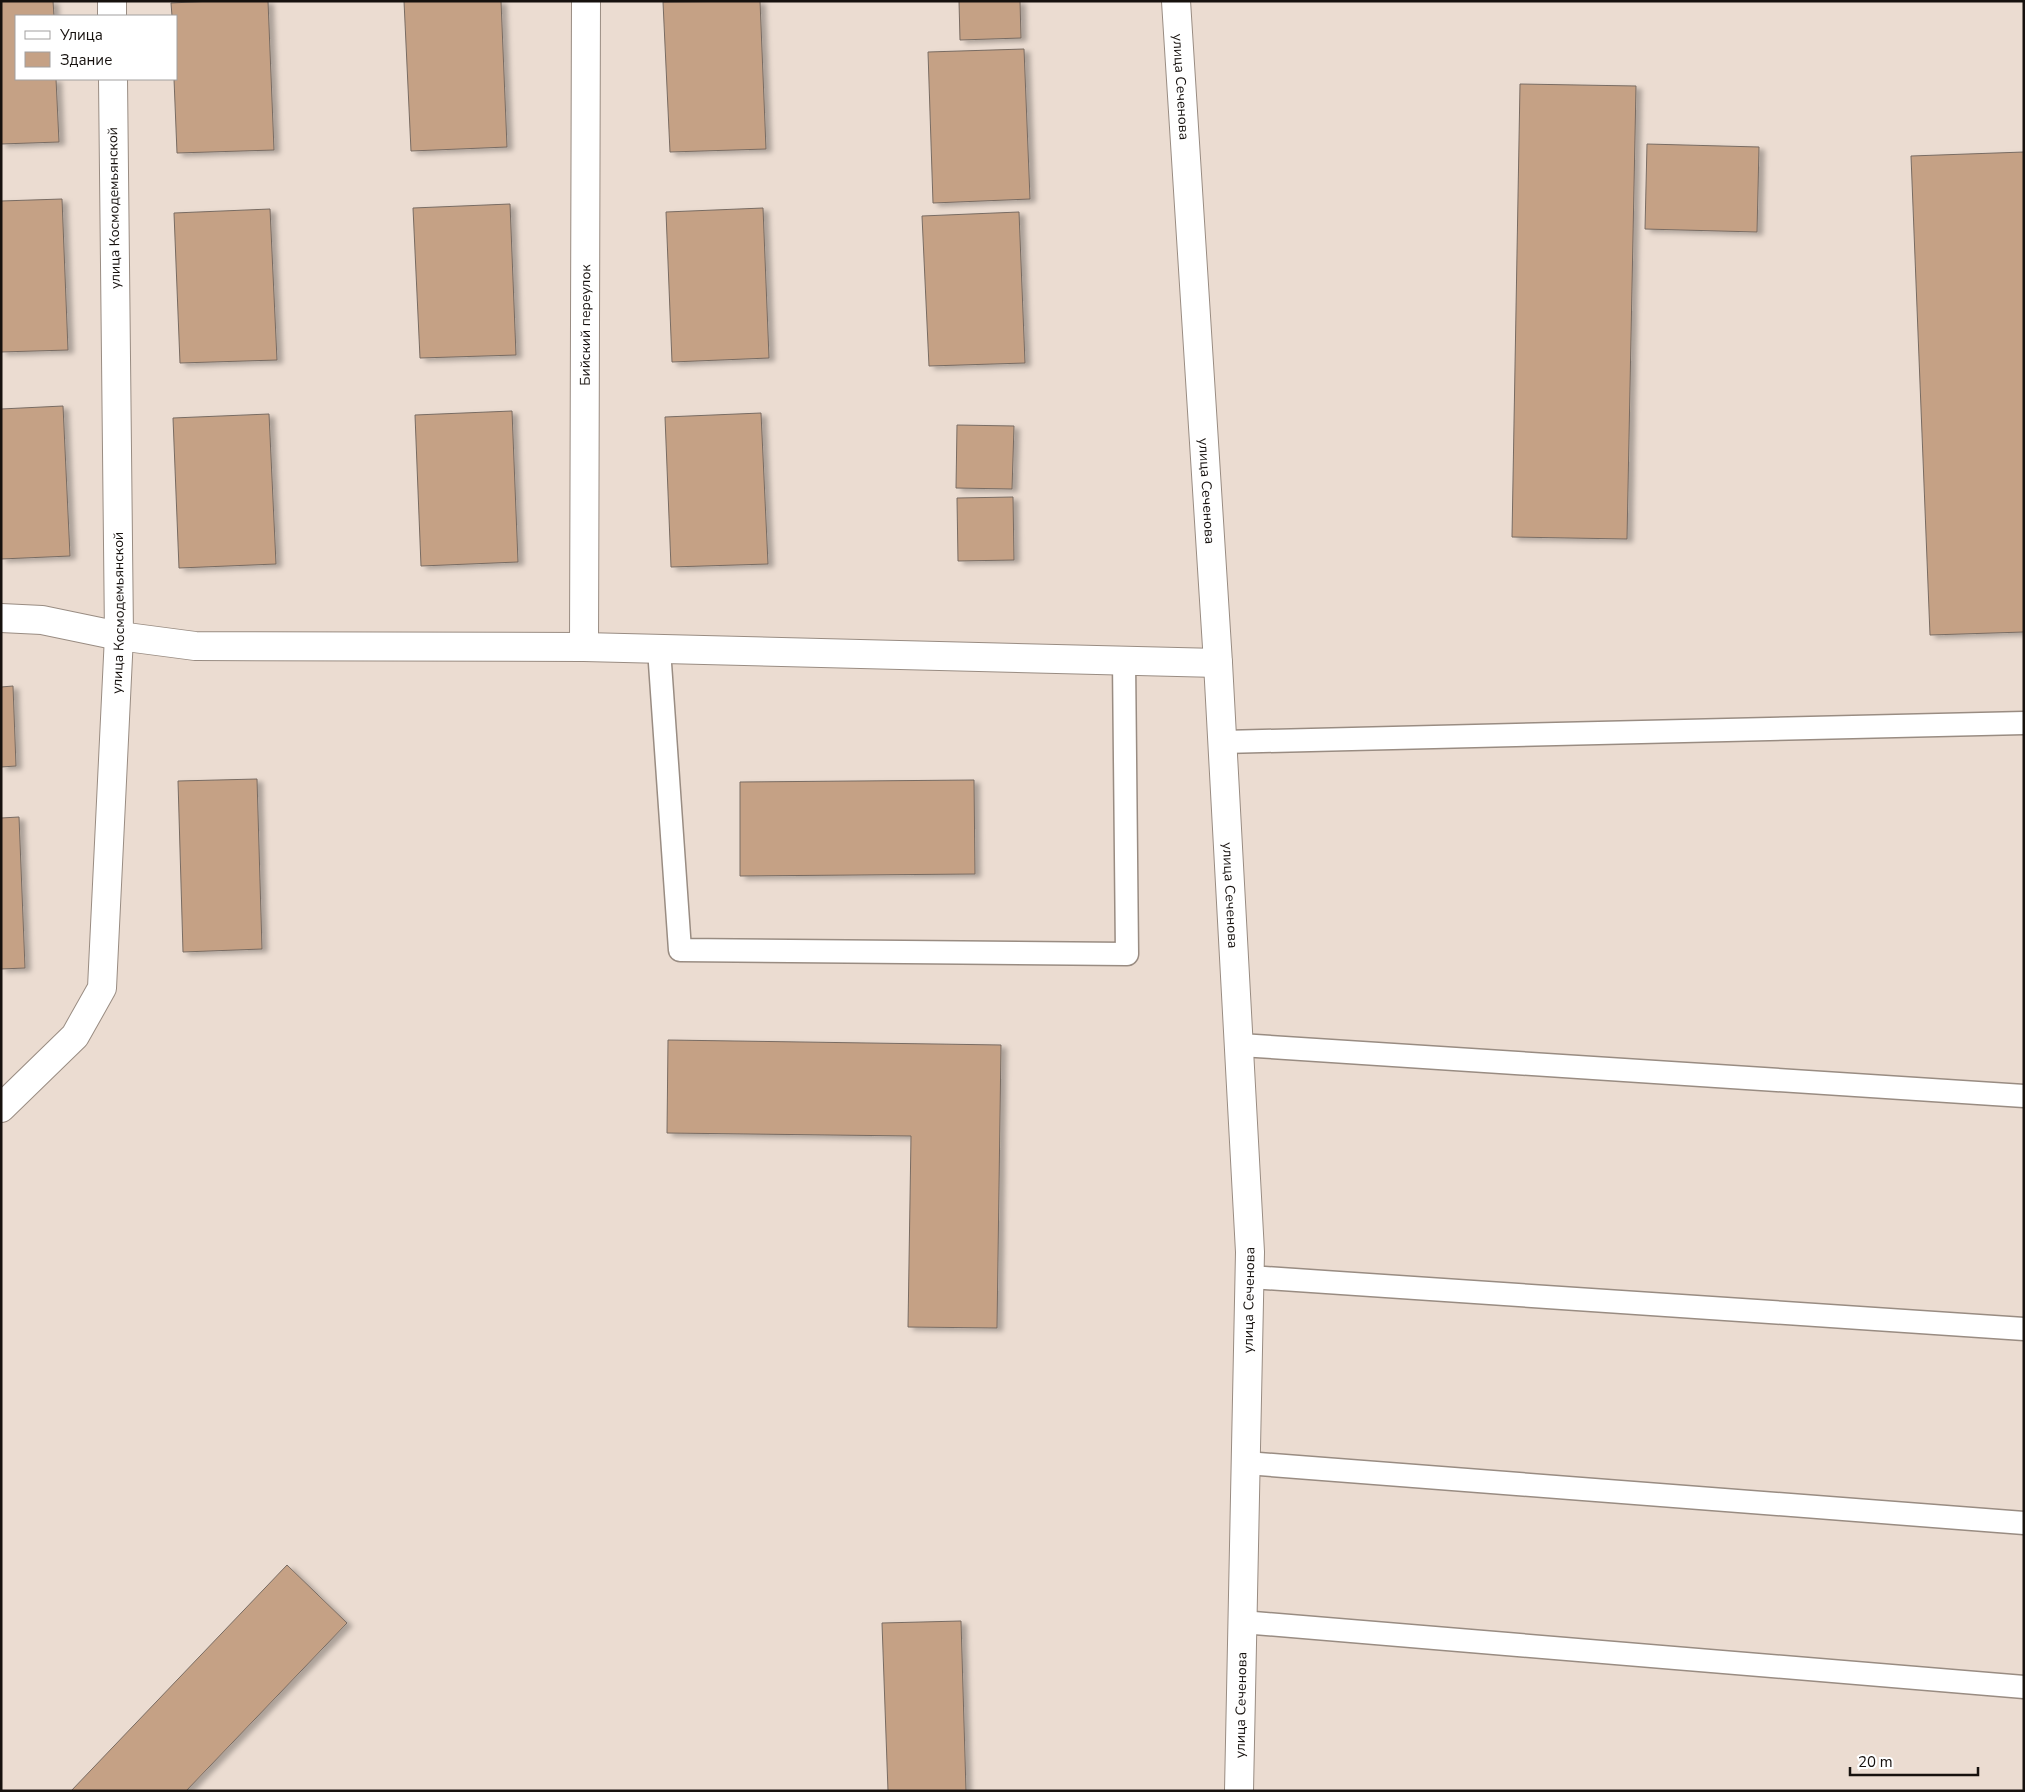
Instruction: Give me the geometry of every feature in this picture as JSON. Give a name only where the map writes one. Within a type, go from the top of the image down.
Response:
[{"type":"street","points":[[112,1],[112,15]]},
{"type":"street","name":"Бийский переулок","points":[[584,647],[586,1]]},
{"type":"street","name":"улица Сеченова","points":[[1176,1],[1223,742],[1240,1045],[1250,1277],[1239,1791]]},
{"type":"street","name":"улица Космодемьянской","points":[[1,1108],[74,1036],[102,988],[119,636],[113,80]]},
{"type":"street","points":[[1,618],[42,620],[119,636],[195,646],[584,647],[1218,663]]},
{"type":"lane","points":[[659,649],[680,950],[1127,954],[1124,660]]},
{"type":"lane","points":[[1223,742],[2024,723]]},
{"type":"lane","points":[[1240,1045],[2024,1096]]},
{"type":"lane","points":[[1250,1277],[2024,1329]]},
{"type":"lane","points":[[1246,1463],[2024,1523]]},
{"type":"lane","points":[[1242,1622],[2024,1687]]},
{"type":"building","points":[[1,1],[53,1],[54,15],[15,15],[15,80],[56,80],[59,142],[1,144]]},
{"type":"building","points":[[268,1],[274,150],[177,153],[174,80],[178,80],[178,15],[172,15],[171,3]]},
{"type":"building","points":[[404,1],[501,1],[507,147],[411,151]]},
{"type":"building","points":[[760,1],[766,149],[670,152],[663,2]]},
{"type":"building","points":[[959,1],[1020,1],[1021,38],[960,40]]},
{"type":"building","points":[[1024,49],[1030,199],[933,203],[928,52]]},
{"type":"building","points":[[1520,84],[1636,86],[1627,539],[1512,537]]},
{"type":"building","points":[[1647,144],[1759,147],[1757,232],[1645,229]]},
{"type":"building","points":[[2024,152],[2024,632],[1930,635],[1911,156]]},
{"type":"building","points":[[62,199],[68,350],[1,352],[1,201]]},
{"type":"building","points":[[510,204],[516,355],[420,358],[413,208]]},
{"type":"building","points":[[763,208],[769,358],[672,362],[666,212]]},
{"type":"building","points":[[270,209],[277,360],[180,363],[174,213]]},
{"type":"building","points":[[1019,212],[1025,363],[929,366],[922,216]]},
{"type":"building","points":[[63,406],[70,556],[1,559],[1,409]]},
{"type":"building","points":[[512,411],[518,562],[421,566],[415,415]]},
{"type":"building","points":[[761,413],[768,564],[671,567],[665,417]]},
{"type":"building","points":[[269,414],[276,564],[179,568],[173,418]]},
{"type":"building","points":[[957,425],[1014,426],[1012,489],[956,488]]},
{"type":"building","points":[[1013,497],[1014,560],[958,561],[957,498]]},
{"type":"building","points":[[13,686],[16,766],[1,767],[1,687]]},
{"type":"building","points":[[257,779],[262,949],[183,952],[178,781]]},
{"type":"building","points":[[974,780],[975,874],[740,876],[740,782]]},
{"type":"building","points":[[19,817],[25,968],[1,969],[1,818]]},
{"type":"building","points":[[668,1040],[1001,1045],[997,1328],[908,1327],[911,1136],[667,1133]]},
{"type":"building","points":[[287,1565],[347,1623],[186,1791],[71,1791]]},
{"type":"building","points":[[961,1621],[966,1791],[888,1791],[882,1623]]}]
